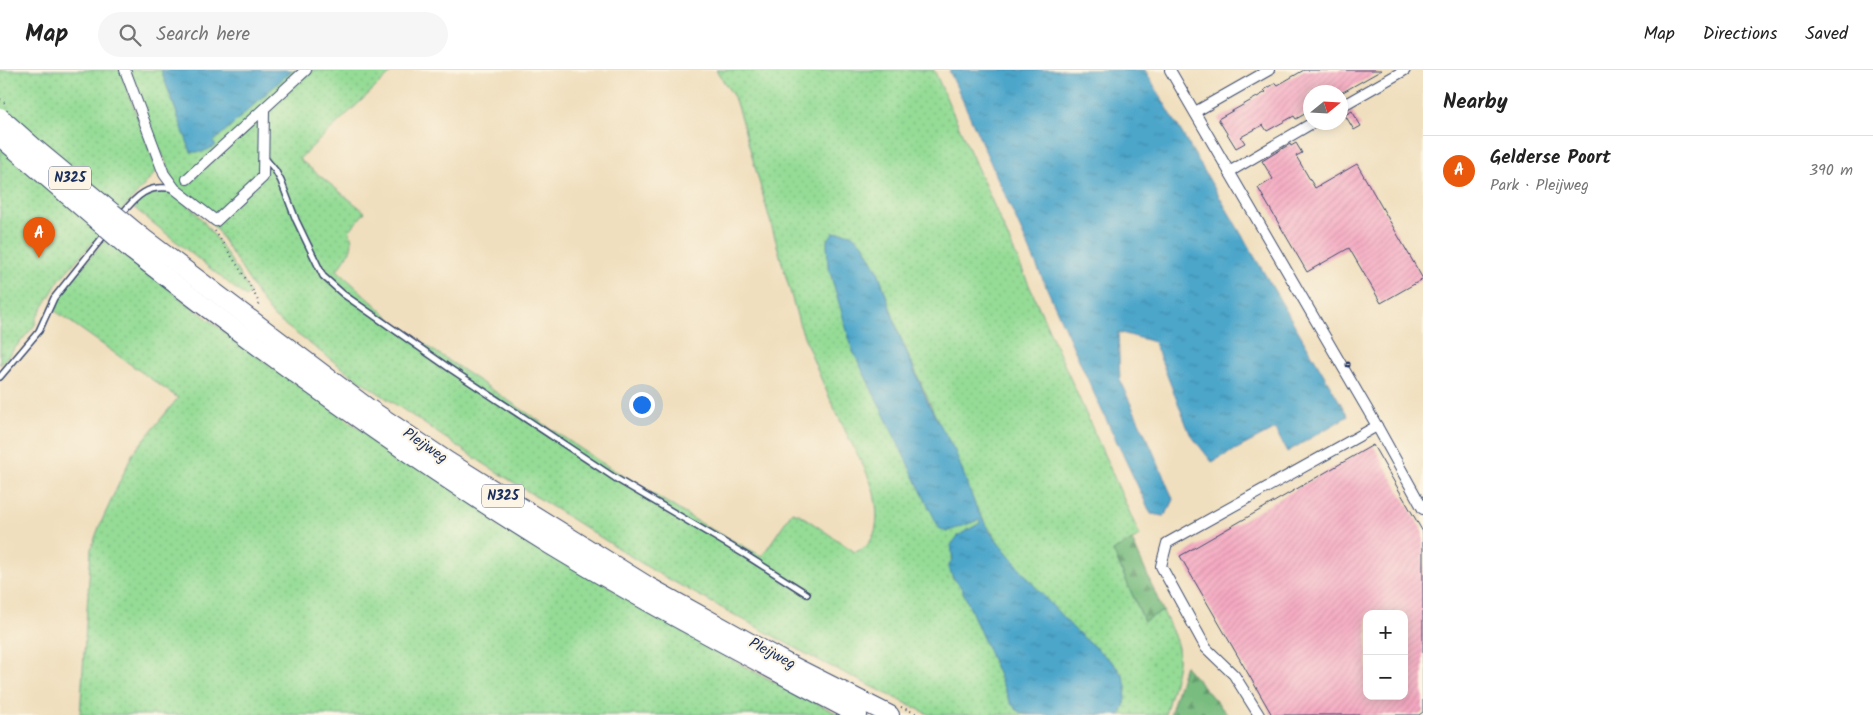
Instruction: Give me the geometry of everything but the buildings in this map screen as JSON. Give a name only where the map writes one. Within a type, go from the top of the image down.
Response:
[{"type":"highway","name":"Pleijweg","points":[[0,117],[214,315],[320,392],[434,470],[550,544],[666,613],[858,715]]},
{"type":"highway","name":"Pleijweg","points":[[0,137],[137,244],[367,407],[449,462],[648,586],[787,663],[894,710]]},
{"type":"street","points":[[126,70],[164,174],[175,189],[216,222],[263,177],[264,110]]},
{"type":"street","points":[[187,179],[306,70]]},
{"type":"street","points":[[1170,70],[1423,508]]},
{"type":"street","points":[[1195,112],[1269,70]]},
{"type":"street","points":[[1348,102],[1405,70]]},
{"type":"street","points":[[1229,172],[1303,128]]},
{"type":"street","points":[[1259,715],[1234,675],[1206,648],[1161,566],[1167,543],[1377,426]]},
{"type":"lane","points":[[263,156],[275,170],[281,181],[296,220],[323,276],[343,294],[449,368],[615,478],[744,554],[807,594]]},
{"type":"lane","points":[[0,377],[39,331],[54,298],[132,201],[156,187],[175,189]]},
{"type":"path","points":[[216,222],[215,231],[259,301],[261,305],[259,311]]},
{"type":"path","points":[[894,710],[920,715]]},
{"type":"green space","points":[[0,70],[120,70],[157,171],[59,280],[36,319],[35,325],[0,365]]},
{"type":"green space","points":[[129,70],[161,70],[191,152],[215,145],[213,142],[292,70],[394,70],[299,159],[365,212],[349,231],[352,242],[351,247],[337,270],[403,330],[599,461],[705,526],[762,556],[792,512],[799,514],[855,552],[863,549],[868,544],[875,530],[877,514],[870,481],[814,363],[799,323],[734,97],[716,70],[934,70],[1140,536],[1113,551],[1144,621],[1163,611],[1177,643],[1178,664],[1165,715],[1121,715],[1125,703],[1126,686],[1026,578],[991,531],[976,507],[899,334],[878,271],[827,241],[828,265],[853,351],[946,532],[979,519],[980,523],[958,536],[952,555],[952,578],[958,582],[962,589],[1011,704],[1019,712],[1029,715],[930,715],[812,657],[654,571],[475,458],[352,375],[274,317],[219,233],[198,206],[174,187],[167,164],[155,140]]},
{"type":"green space","points":[[159,192],[171,192],[180,197],[203,221],[226,253],[250,293],[246,297],[133,207],[135,200]]},
{"type":"green space","points":[[105,240],[243,346],[357,427],[658,617],[749,669],[840,715],[80,715],[91,549],[133,453],[178,398],[51,308],[64,289]]},
{"type":"green space","points":[[1132,540],[1163,611],[1144,621],[1113,551]]},
{"type":"green space","points":[[1185,666],[1228,715],[1170,715]]},
{"type":"water","points":[[161,70],[292,70],[213,142],[216,146],[202,152],[191,152]]},
{"type":"water","points":[[949,70],[1145,70],[1348,416],[1287,452],[1275,429],[1212,462],[1190,434],[1154,342],[1118,332],[1120,381],[1173,499],[1171,506],[1164,516],[1151,514],[1097,400]]},
{"type":"water","points":[[833,233],[851,234],[864,245],[878,271],[899,334],[929,405],[955,451],[976,507],[990,532],[1038,590],[1074,629],[1114,664],[1123,676],[1126,686],[1125,703],[1121,715],[1029,715],[1019,712],[1011,704],[962,589],[952,575],[949,564],[953,559],[951,545],[958,536],[980,523],[979,520],[946,532],[939,528],[853,351],[828,265],[827,241]]},
{"type":"place","name":"Gelderse Poort","points":[[39,258]]}]
